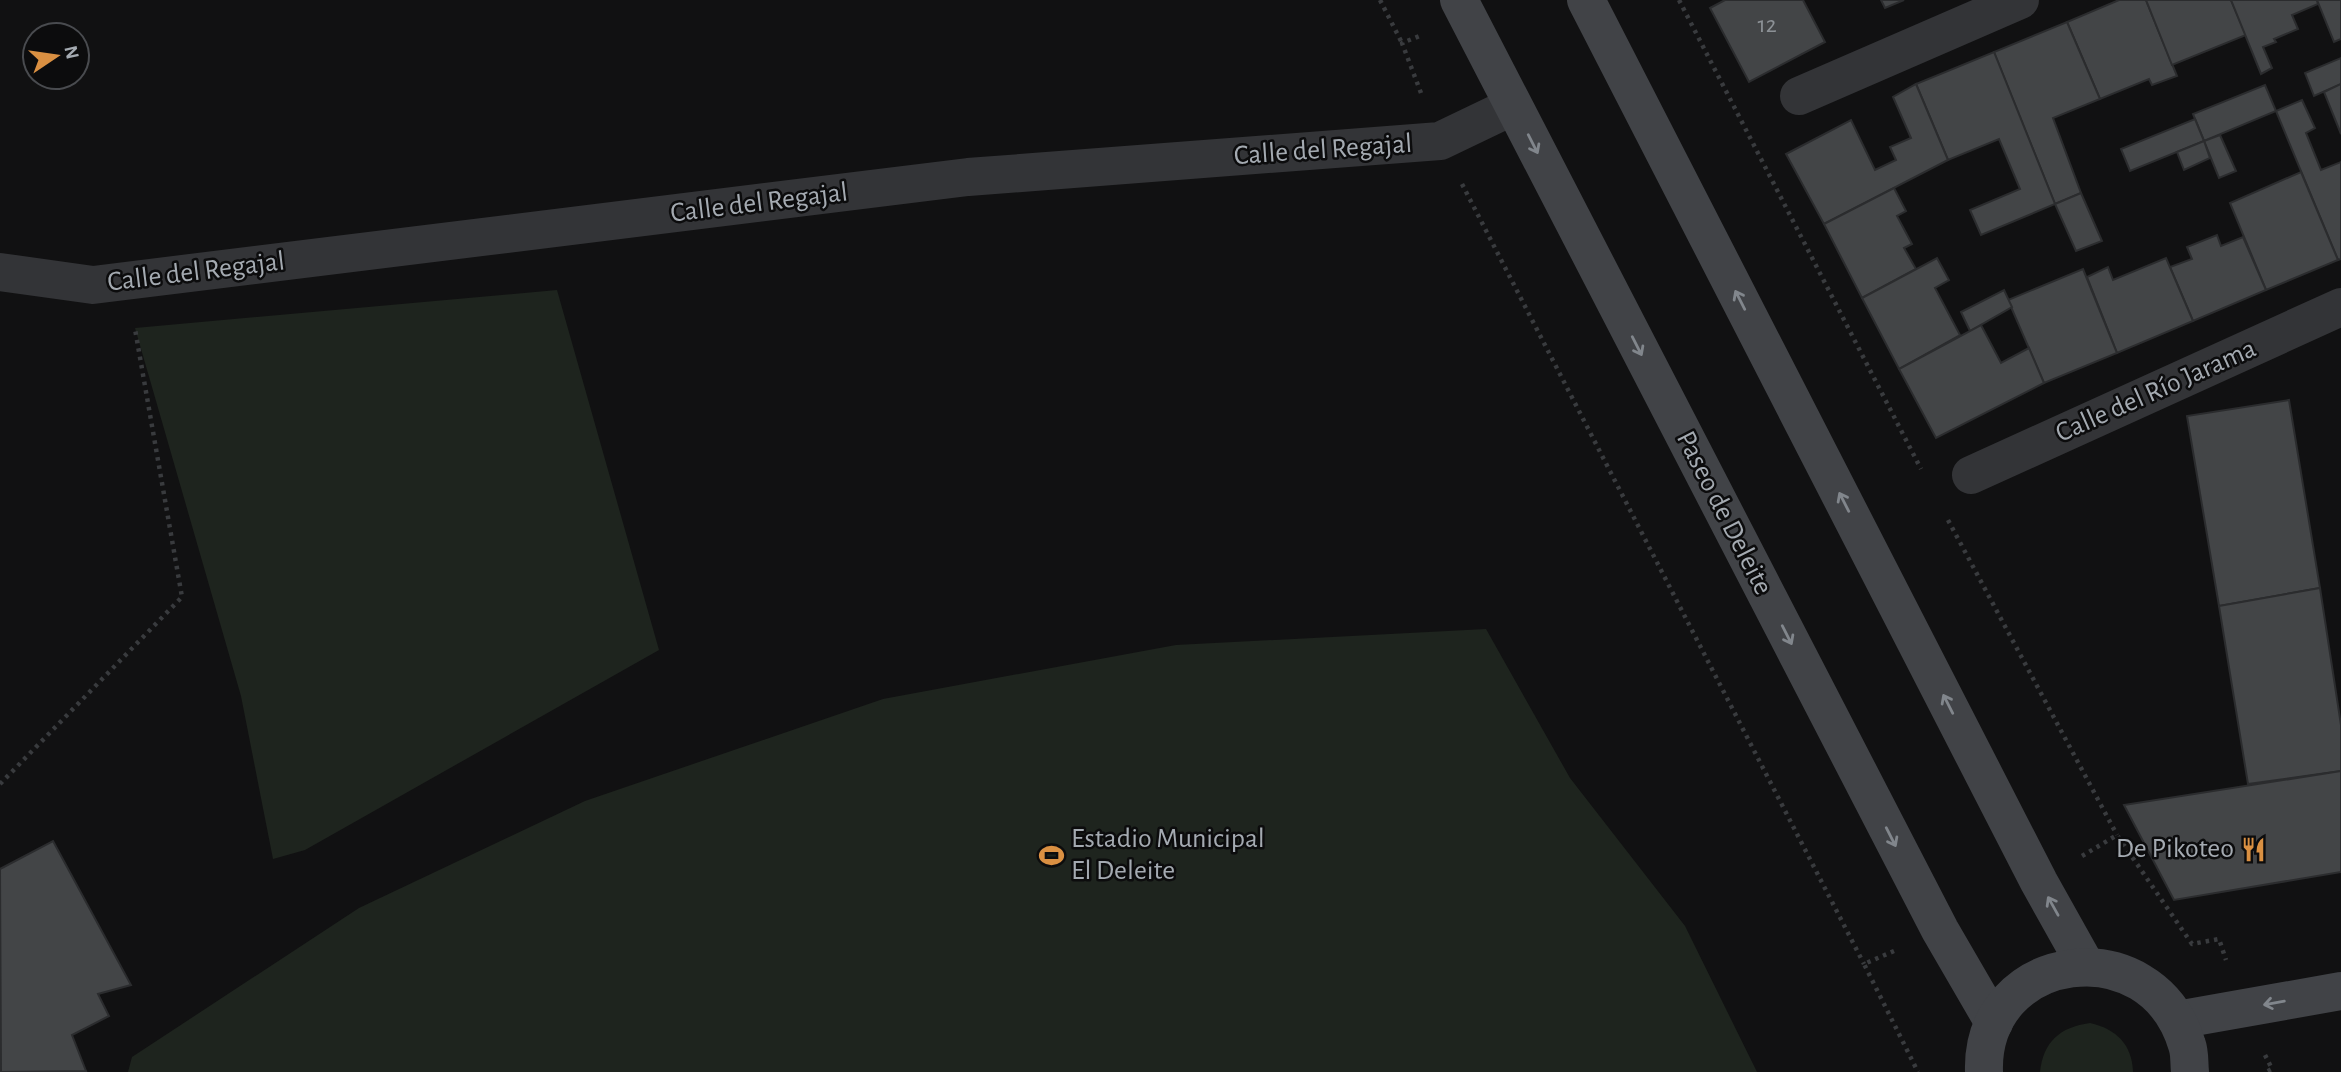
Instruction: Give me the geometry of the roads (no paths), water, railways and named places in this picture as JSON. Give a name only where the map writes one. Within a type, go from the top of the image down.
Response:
[{"type":"main road","points":[[1586,0],[2039,883],[2086,966]]},
{"type":"main road","name":"Paseo de Deleite","points":[[1463,9],[1940,930],[1994,1024]]},
{"type":"main road","points":[[1984,1072],[1984,1057],[1994,1024],[2010,999],[2032,981],[2058,970],[2086,966],[2113,969],[2138,980],[2161,997],[2177,1020],[2188,1047],[2190,1072]]},
{"type":"main road","points":[[2177,1020],[2341,991]]},
{"type":"street","points":[[1799,96],[2020,0]]},
{"type":"street","name":"Calle del Regajal","points":[[0,272],[93,285],[968,177],[1440,141],[1513,106]]},
{"type":"street","name":"Calle del Río Jarama","points":[[1971,475],[2341,307]]},
{"type":"place","name":"De Pikoteo","points":[[2254,849]]},
{"type":"place","name":"Estadio Municipal El Deleite","points":[[1051,855]]}]
